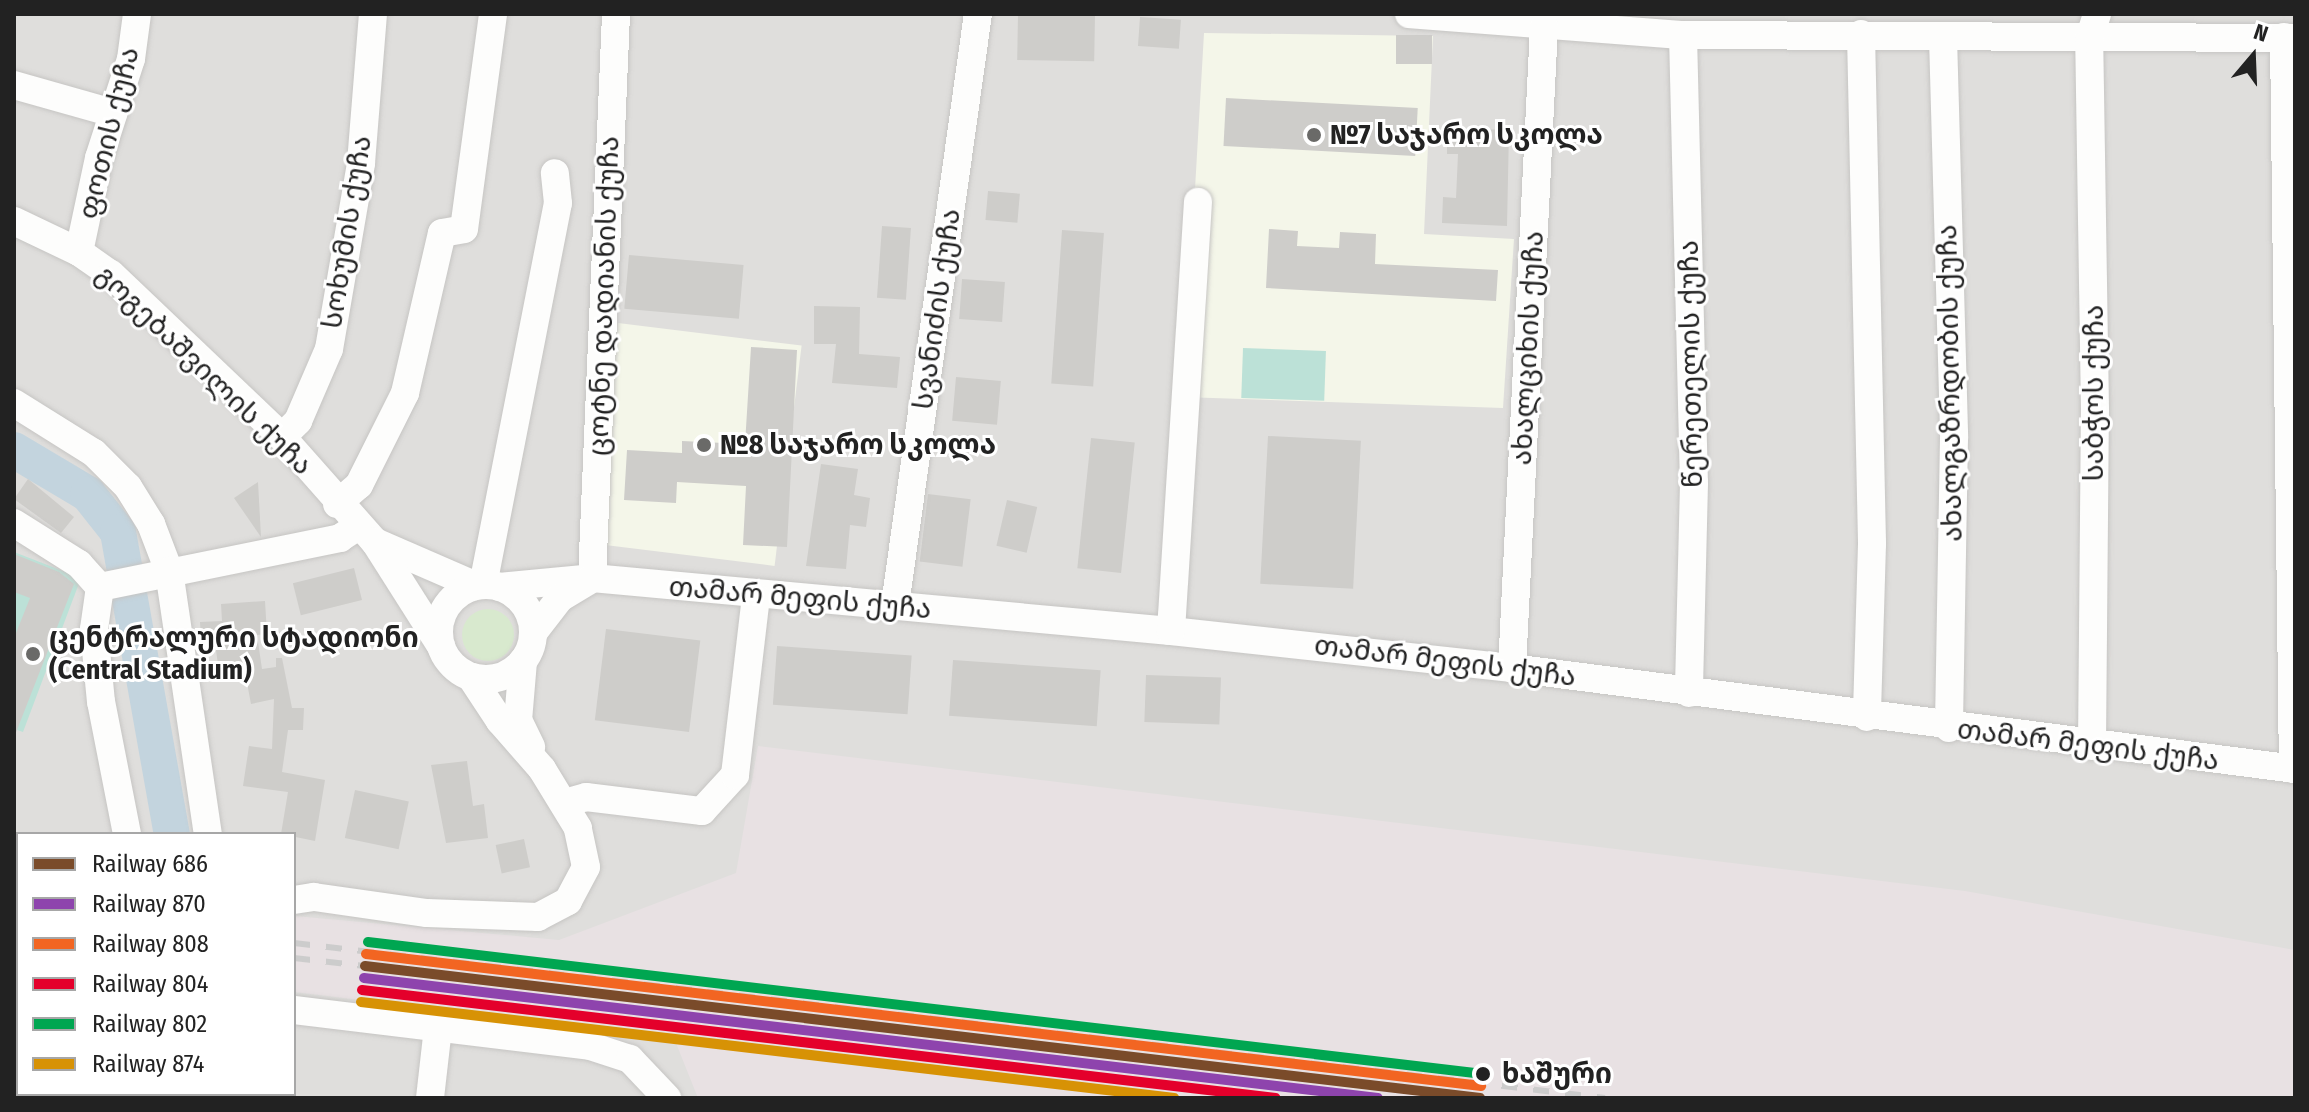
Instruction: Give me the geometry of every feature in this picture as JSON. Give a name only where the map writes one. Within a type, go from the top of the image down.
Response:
[{"type":"street","name":"ფოთის ქუჩა","points":[[79,252],[113,113],[131,59],[137,14]]},
{"type":"street","name":"სოხუმის ქუჩა","points":[[282,437],[298,421],[329,349],[361,163],[373,14]]},
{"type":"street","points":[[337,504],[359,485],[405,393],[442,233],[464,229],[493,14]]},
{"type":"street","name":"ცოტნე დადიანის ქუჩა","points":[[592,578],[616,14]]},
{"type":"street","name":"სვანიძის ქუჩა","points":[[895,605],[978,14]]},
{"type":"street","points":[[1409,14],[1544,27],[1683,35],[1861,34],[1892,24],[1943,37],[2093,27],[2289,38],[2294,769]]},
{"type":"street","name":"ახალციხის ქუჩა","points":[[1512,668],[1544,27]]},
{"type":"street","name":"საბჭოს ქუჩა","points":[[2092,746],[2095,410],[2093,27]]},
{"type":"street","points":[[1861,34],[1872,544],[1867,717]]},
{"type":"street","name":"წერეთელის ქუჩა","points":[[1683,35],[1694,483],[1689,693]]},
{"type":"street","name":"ახალგაზრდობის ქუჩა","points":[[1943,37],[1954,438],[1949,728]]},
{"type":"street","points":[[14,85],[113,113]]},
{"type":"street","points":[[486,586],[558,203],[555,173]]},
{"type":"street","points":[[1171,631],[1198,202]]},
{"type":"street","name":"გოგებაშვილის ქუჩა","points":[[14,221],[79,252],[111,274],[282,437],[366,535],[441,647]]},
{"type":"street","points":[[14,403],[94,453],[128,487],[151,524],[165,572],[208,832]]},
{"type":"street","points":[[14,523],[79,564],[105,586]]},
{"type":"street","points":[[105,586],[366,535]]},
{"type":"street","name":"გოგებაშვილის ქუჩა","points":[[366,535],[486,586]]},
{"type":"street","points":[[542,769],[518,720],[523,661],[533,633],[560,598],[592,578]]},
{"type":"street","name":"თამარ მეფის ქუჩა","points":[[486,586],[592,578],[756,597],[895,605],[1171,631],[1512,668],[1949,728],[2294,769]]},
{"type":"street","points":[[105,586],[94,629],[100,688],[127,832]]},
{"type":"street","points":[[296,900],[314,897],[427,913],[538,917],[554,912],[578,887],[586,867],[582,839],[565,803],[542,769],[500,721],[471,677],[448,660],[441,647],[441,616],[461,592],[486,586],[524,606],[533,633]]},
{"type":"street","points":[[565,803],[586,797],[702,811],[735,775],[756,597]]},
{"type":"street","points":[[471,677],[500,677],[523,661]]},
{"type":"street","points":[[296,1010],[590,1046],[630,1059],[667,1098]]},
{"type":"street","points":[[430,1098],[438,1028]]},
{"type":"shaded area","name":"ხაშური","points":[[14,14],[2295,14],[2295,1098],[14,1098]]},
{"type":"shaded area","name":"№7 საჯარო სკოლა","points":[[1204,33],[1433,36],[1424,234],[1514,239],[1503,408],[1183,397]]},
{"type":"shaded area","name":"№8 საჯარო სკოლა","points":[[618,323],[802,346],[775,566],[591,543]]},
{"type":"shaded area","points":[[758,746],[1965,891],[2295,950],[2295,1098],[698,1098],[674,1038],[296,992],[296,916],[559,940],[736,873]]},
{"type":"green space","points":[[1243,348],[1326,351],[1324,401],[1241,398]]},
{"type":"green space","name":"ცენტრალური სტადიონი (Central Stadium)","points":[[14,552],[81,578],[23,732],[14,729]]},
{"type":"green space","points":[[488,609],[506,617],[514,635],[506,653],[488,661],[470,653],[462,635],[470,617]]},
{"type":"building","points":[[1018,14],[1095,15],[1094,61],[1017,60]]},
{"type":"building","points":[[1140,17],[1181,20],[1179,49],[1138,46]]},
{"type":"building","points":[[1396,35],[1432,35],[1432,64],[1396,64]]},
{"type":"building","points":[[1226,98],[1418,108],[1415,156],[1223,146]]},
{"type":"building","points":[[1447,128],[1509,130],[1507,226],[1442,223],[1443,197],[1456,198],[1458,154],[1447,154]]},
{"type":"building","points":[[988,191],[1020,194],[1017,223],[985,220]]},
{"type":"building","points":[[882,226],[911,228],[906,300],[877,298]]},
{"type":"building","points":[[1269,229],[1298,231],[1297,246],[1339,248],[1340,232],[1376,234],[1375,264],[1498,270],[1496,301],[1266,288]]},
{"type":"building","points":[[1062,230],[1104,233],[1093,387],[1051,384]]},
{"type":"building","points":[[629,255],[744,265],[739,319],[624,309]]},
{"type":"building","points":[[962,279],[1005,282],[1002,322],[959,319]]},
{"type":"building","points":[[814,306],[860,307],[859,354],[900,357],[897,388],[832,383],[836,344],[814,344]]},
{"type":"building","points":[[751,347],[797,350],[787,547],[743,545],[746,486],[677,482],[676,503],[624,500],[627,450],[682,453],[682,441],[745,444]]},
{"type":"building","points":[[956,377],[1001,381],[997,425],[952,421]]},
{"type":"building","points":[[1268,436],[1361,441],[1353,589],[1260,584]]},
{"type":"building","points":[[1091,438],[1135,443],[1121,573],[1077,568]]},
{"type":"building","points":[[821,464],[858,469],[854,495],[870,498],[866,527],[850,525],[846,569],[806,566]]},
{"type":"building","points":[[28,479],[74,517],[61,533],[14,499]]},
{"type":"building","points":[[258,482],[261,537],[234,498]]},
{"type":"building","points":[[928,494],[971,499],[962,567],[920,561]]},
{"type":"building","points":[[1007,500],[1037,507],[1027,553],[996,546]]},
{"type":"building","name":"ცენტრალური სტადიონი (Central Stadium)","points":[[14,554],[59,572],[74,584],[15,735],[14,638],[30,598],[14,592]]},
{"type":"building","points":[[354,568],[362,600],[301,615],[293,583]]},
{"type":"building","points":[[265,601],[267,634],[257,635],[262,669],[276,667],[276,658],[282,658],[292,708],[304,708],[303,730],[288,730],[282,772],[325,780],[315,841],[296,837],[296,832],[281,832],[288,792],[243,786],[249,746],[272,749],[274,699],[251,704],[244,667],[219,671],[214,637],[201,638],[200,622],[222,621],[221,604]]},
{"type":"building","points":[[606,629],[700,641],[689,732],[595,720]]},
{"type":"building","points":[[777,646],[912,655],[908,714],[773,705]]},
{"type":"building","points":[[953,660],[1101,670],[1097,726],[949,716]]},
{"type":"building","points":[[1146,675],[1221,678],[1219,725],[1144,722]]},
{"type":"building","points":[[467,761],[473,806],[484,804],[488,838],[446,843],[431,765]]},
{"type":"building","points":[[355,790],[409,801],[399,849],[345,838]]},
{"type":"building","points":[[524,839],[530,867],[502,873],[496,845]]},
{"type":"waterway","points":[[14,450],[88,494],[118,532],[172,832]]},
{"type":"railway","points":[[296,943],[1605,1098]]},
{"type":"railway","points":[[296,958],[365,966]]},
{"type":"rail line","name":"802","points":[[368,942],[1483,1074]]},
{"type":"rail line","name":"808","points":[[366,954],[1481,1086]]},
{"type":"rail line","name":"686","points":[[365,966],[1480,1098]]},
{"type":"rail line","name":"870","points":[[364,978],[1378,1098]]},
{"type":"rail line","name":"804","points":[[362,990],[1276,1098]]},
{"type":"rail line","name":"874","points":[[361,1002],[1174,1098]]},
{"type":"place","name":"№7 საჯარო სკოლა","points":[[1314,135]]},
{"type":"place","name":"№8 საჯარო სკოლა","points":[[704,445]]},
{"type":"place","name":"ცენტრალური სტადიონი (Central Stadium)","points":[[33,654]]},
{"type":"place","name":"ხაშური","points":[[1483,1074]]}]
